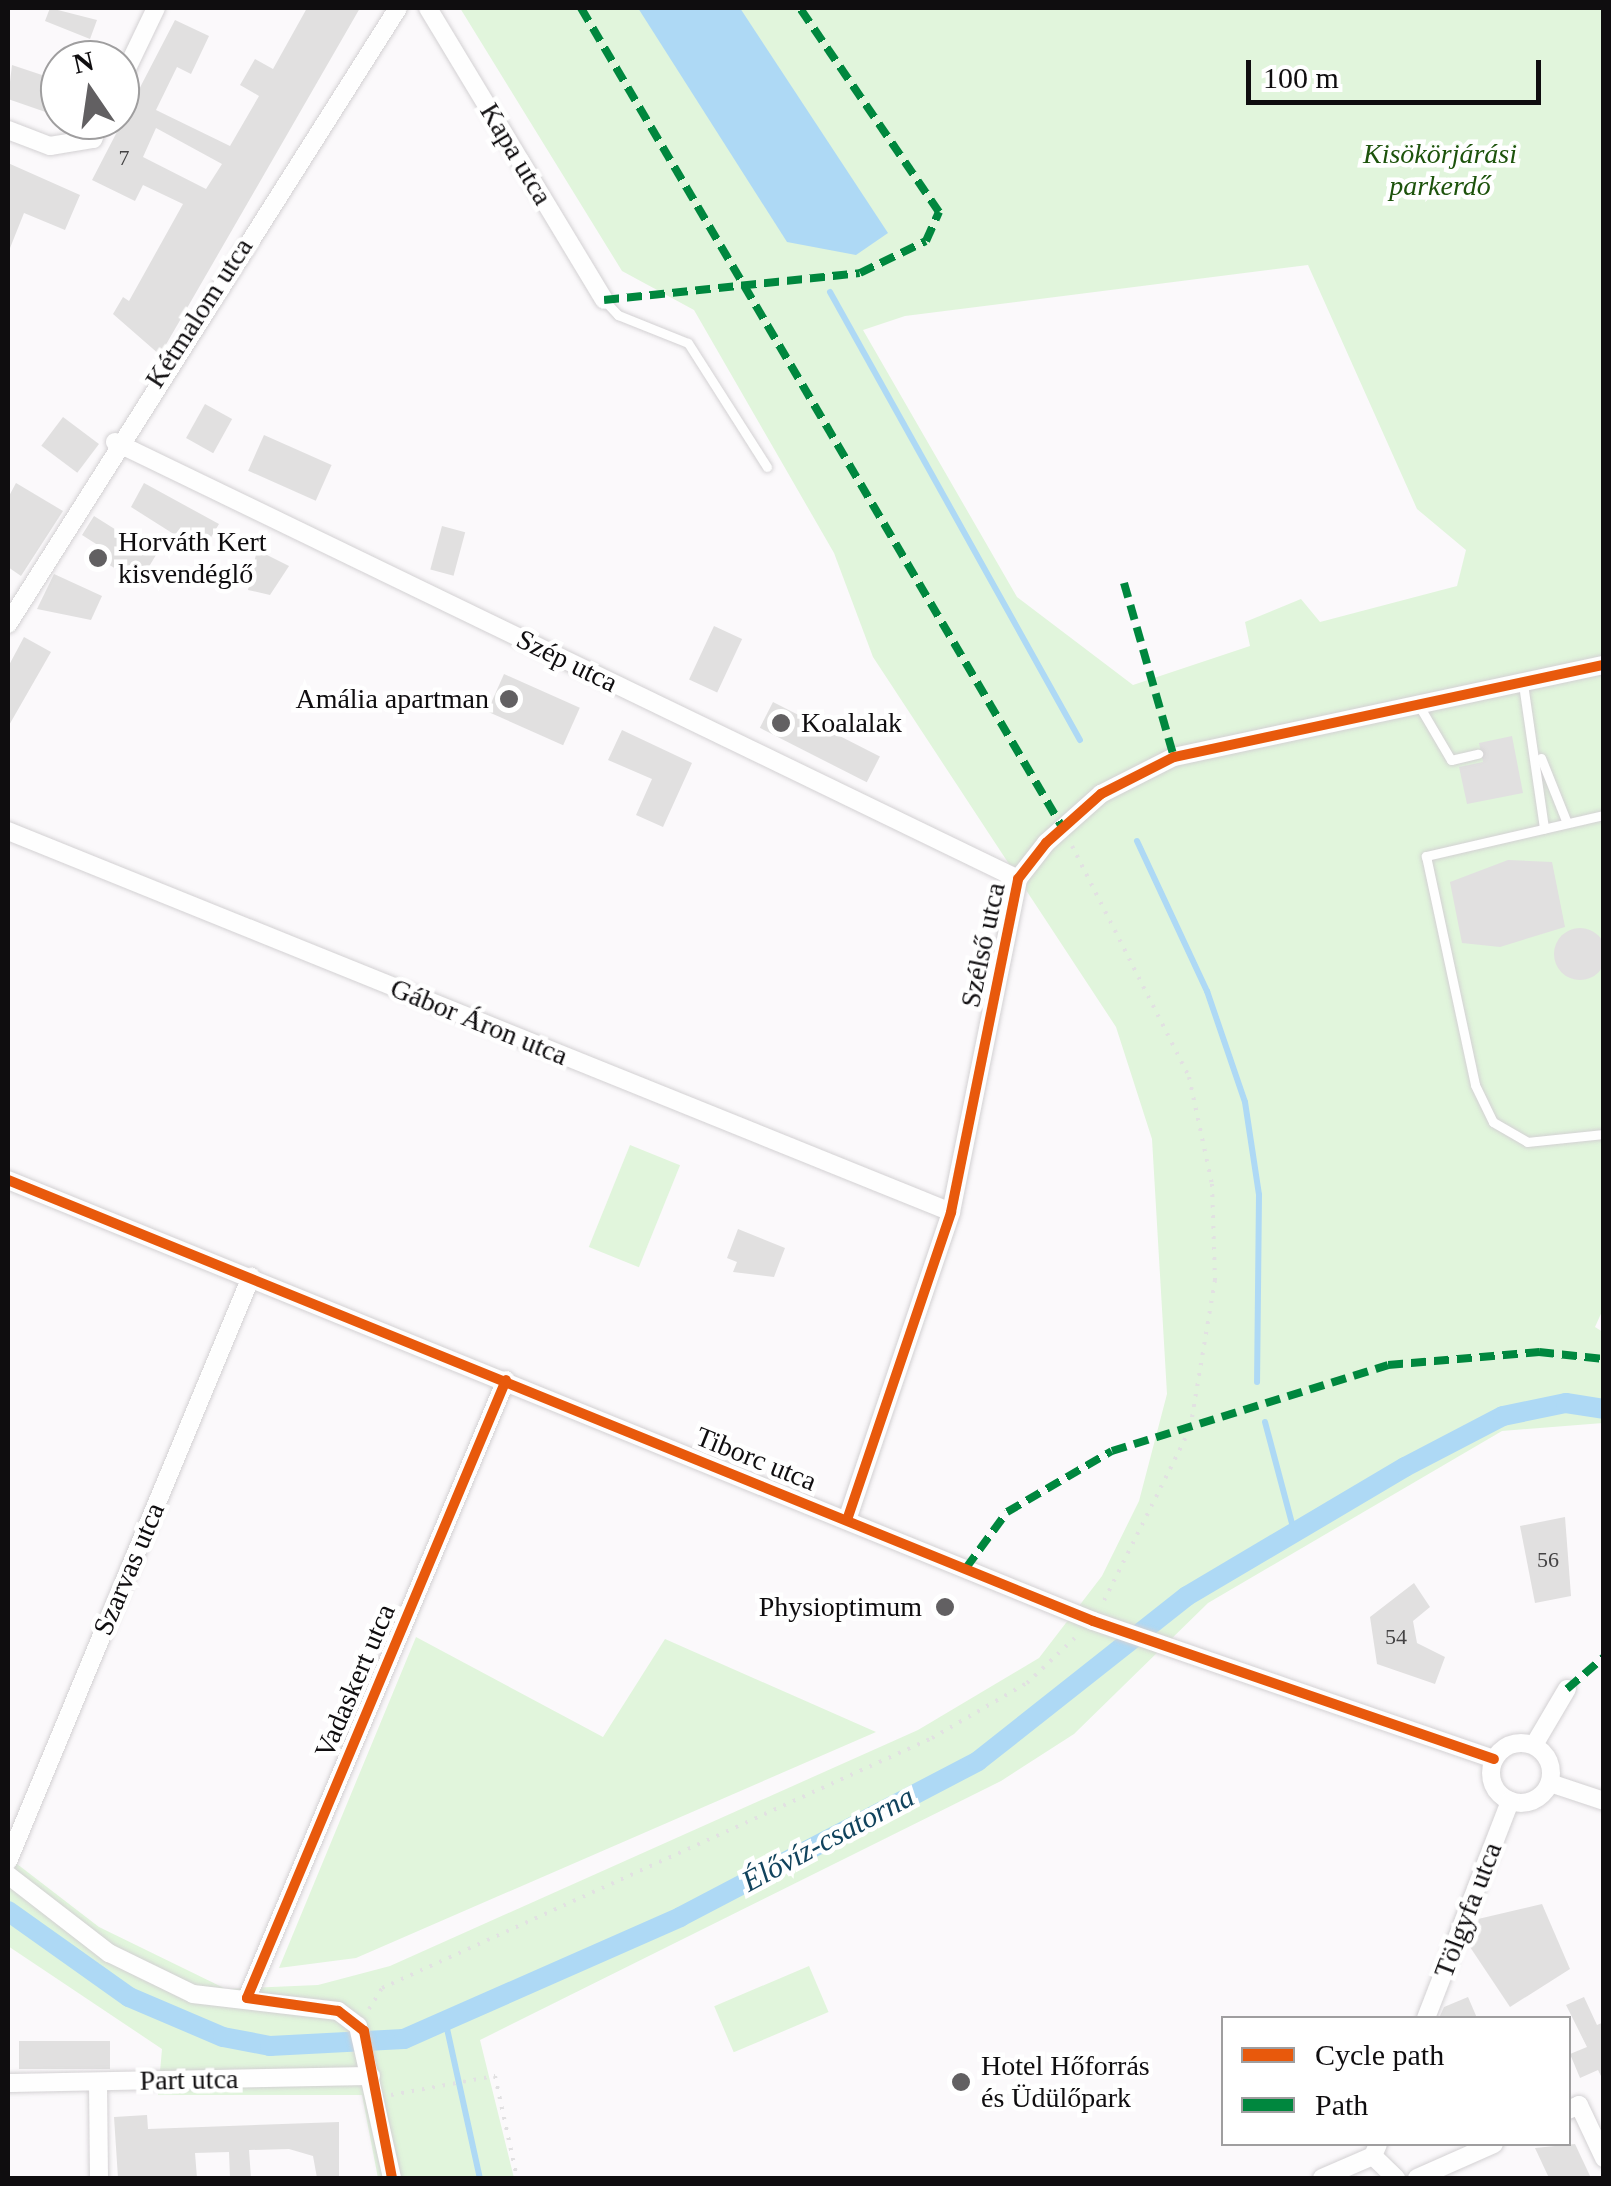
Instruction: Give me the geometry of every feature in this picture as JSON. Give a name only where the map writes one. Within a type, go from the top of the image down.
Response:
[{"type":"street","points":[[140,41],[156,8]]},
{"type":"street","name":"Kétmalom utca","points":[[8,624],[115,442],[398,8]]},
{"type":"street","name":"Kapa utca","points":[[428,8],[604,300]]},
{"type":"street","points":[[8,130],[50,146],[87,140]]},
{"type":"street","name":"Szép utca","points":[[115,442],[1018,879]]},
{"type":"street","name":"Szélső utca","points":[[847,1520],[950,1212],[1018,879],[1062,827],[1101,794],[1174,756],[1604,664]]},
{"type":"street","name":"Gábor Áron utca","points":[[8,831],[950,1212]]},
{"type":"street","name":"Tiborc utca","points":[[9,1186],[506,1380],[1102,1624],[1494,1759]]},
{"type":"street","name":"Szarvas utca","points":[[8,1861],[251,1278]]},
{"type":"street","name":"Vadaskert utca","points":[[247,1998],[506,1380]]},
{"type":"street","points":[[1534,1745],[1567,1689]]},
{"type":"street","points":[[1534,1745],[1552,1768],[1550,1784],[1532,1801],[1510,1801],[1493,1784],[1494,1759],[1506,1746],[1534,1745]]},
{"type":"street","points":[[1550,1784],[1604,1802]]},
{"type":"street","name":"Tölgyfa utca","points":[[1427,2016],[1510,1801]]},
{"type":"street","points":[[8,1875],[109,1953],[193,1994],[338,2011],[361,2028],[392,2178]]},
{"type":"street","name":"Part utca","points":[[8,2083],[370,2076]]},
{"type":"street","points":[[98,2082],[99,2178]]},
{"type":"street","points":[[1574,2108],[1604,2158]]},
{"type":"street","points":[[1416,2178],[1489,2146]]},
{"type":"street","points":[[1322,2178],[1375,2150],[1396,2178]]},
{"type":"lane","points":[[604,300],[618,315],[688,343],[767,467]]},
{"type":"lane","points":[[1522,681],[1536,746],[1544,828]]},
{"type":"lane","points":[[1417,702],[1451,760],[1478,754]]},
{"type":"lane","points":[[1536,746],[1567,823]]},
{"type":"lane","points":[[1604,816],[1426,856],[1475,1085],[1493,1122],[1528,1142],[1604,1134]]},
{"type":"path","points":[[361,2028],[382,1988],[932,1738],[1027,1683],[1102,1624],[1190,1429],[1215,1280],[1212,1203],[1189,1077],[1062,827]]},
{"type":"path","points":[[377,2098],[495,2076],[517,2178]]},
{"type":"green space","name":"Kisökörjárási parkerdő","points":[[460,8],[1603,8],[1604,1307],[1595,1327],[1603,1332],[1603,1423],[1502,1431],[1208,1603],[1074,1734],[1001,1781],[480,2040],[514,2178],[378,2178],[362,2095],[158,2095],[162,2049],[8,1946],[8,1857],[99,1927],[226,1989],[318,1985],[390,1966],[918,1730],[1039,1658],[1102,1576],[1139,1501],[1167,1394],[1152,1139],[1116,1027],[873,657],[834,553],[694,310],[622,271]],"holes":[[[1308,265],[1417,509],[1466,550],[1457,586],[1320,622],[1301,599],[1245,622],[1250,646],[1133,685],[1017,597],[863,330],[905,316]]]},
{"type":"green space","points":[[630,1145],[680,1165],[639,1267],[589,1247]]},
{"type":"green space","points":[[416,1637],[603,1737],[665,1639],[876,1732],[356,1958],[279,1968]]},
{"type":"green space","points":[[809,1966],[829,2012],[734,2052],[714,2006]]},
{"type":"water","points":[[638,8],[740,8],[888,233],[856,255],[787,242]]},
{"type":"building","points":[[50,8],[97,20],[90,39],[45,21]]},
{"type":"building","points":[[307,8],[360,8],[160,355],[113,314],[123,297],[129,301],[183,204],[143,185],[135,201],[92,180],[113,140],[140,140],[140,87],[175,20],[209,36],[191,74],[177,67],[156,110],[230,146],[259,96],[240,85],[255,59],[273,69]],"holes":[[[156,128],[222,164],[206,189],[143,157]]]},
{"type":"building","points":[[12,65],[40,74],[40,110],[8,99]]},
{"type":"building","points":[[8,163],[80,195],[65,230],[24,213],[8,253]]},
{"type":"building","points":[[205,404],[232,419],[213,453],[186,438]]},
{"type":"building","points":[[63,417],[99,444],[77,473],[41,446]]},
{"type":"building","points":[[264,435],[332,465],[316,501],[248,471]]},
{"type":"building","points":[[16,483],[63,511],[21,576],[8,567],[8,498]]},
{"type":"building","points":[[144,483],[219,524],[202,552],[131,507]]},
{"type":"building","points":[[94,516],[156,555],[139,583],[98,558],[104,549],[82,535]]},
{"type":"building","points":[[442,526],[465,532],[454,576],[430,569]]},
{"type":"building","points":[[257,550],[289,566],[270,595],[248,590]]},
{"type":"building","points":[[54,574],[102,596],[91,620],[37,609]]},
{"type":"building","points":[[714,626],[742,639],[717,693],[689,679]]},
{"type":"building","points":[[24,637],[51,652],[8,727],[8,667]]},
{"type":"building","points":[[504,674],[580,708],[563,745],[487,711]]},
{"type":"building","points":[[773,702],[880,756],[867,782],[760,728]]},
{"type":"building","points":[[622,730],[692,763],[663,827],[636,815],[652,779],[608,760]]},
{"type":"building","points":[[1512,736],[1523,793],[1467,804],[1459,767],[1483,762],[1479,743]]},
{"type":"building","points":[[1508,860],[1552,862],[1565,927],[1500,947],[1462,943],[1450,882]]},
{"type":"building","points":[[1580,928],[1599,935],[1606,954],[1599,973],[1580,980],[1561,973],[1554,954],[1561,935]]},
{"type":"building","points":[[738,1229],[785,1248],[774,1277],[733,1272],[737,1262],[727,1258]]},
{"type":"building","points":[[1565,1517],[1571,1596],[1535,1603],[1520,1526]]},
{"type":"building","points":[[1414,1583],[1430,1607],[1413,1621],[1417,1643],[1445,1657],[1435,1684],[1377,1664],[1370,1617]]},
{"type":"building","points":[[1542,1904],[1570,1969],[1510,2007],[1468,1944],[1478,1919]]},
{"type":"building","points":[[1468,1997],[1476,2016],[1440,2016],[1444,2007]]},
{"type":"building","points":[[1584,1997],[1597,2025],[1604,2022],[1604,2082],[1598,2070],[1580,2078],[1571,2054],[1587,2047],[1566,2005]]},
{"type":"building","points":[[19,2041],[110,2041],[110,2069],[19,2069]]},
{"type":"building","points":[[147,2115],[148,2129],[339,2122],[339,2178],[317,2178],[313,2156],[289,2149],[249,2150],[251,2178],[230,2178],[229,2152],[195,2153],[197,2178],[118,2178],[114,2117]]},
{"type":"building","points":[[1575,2144],[1591,2178],[1549,2178],[1535,2148]]},
{"type":"waterway","points":[[830,292],[1080,740]]},
{"type":"waterway","points":[[1137,841],[1207,991],[1245,1102],[1259,1195],[1257,1382]]},
{"type":"waterway","name":"Élővíz-csatorna","points":[[8,1911],[129,1997],[223,2037],[270,2046],[404,2039],[680,1917],[978,1761],[1187,1596],[1405,1467],[1503,1416],[1566,1403],[1604,1409]]},
{"type":"waterway","points":[[1265,1422],[1293,1527]]},
{"type":"waterway","points":[[446,2024],[480,2178]]},
{"type":"marked path","points":[[581,8],[1062,827]]},
{"type":"marked path","points":[[604,300],[860,273],[926,241],[939,212],[800,8]]},
{"type":"marked path","points":[[1124,583],[1174,757]]},
{"type":"marked path","points":[[966,1568],[1007,1512],[1112,1451],[1388,1365],[1539,1352],[1604,1359]]},
{"type":"marked path","points":[[1567,1689],[1604,1657]]},
{"type":"cycle path","points":[[847,1520],[951,1212],[1018,879],[1046,843],[1101,794],[1174,757],[1604,665]]},
{"type":"cycle path","points":[[8,1180],[1093,1621],[1494,1759]]},
{"type":"cycle path","points":[[392,2178],[364,2031],[338,2011],[247,1998],[506,1380]]},
{"type":"place","name":"Horváth Kert kisvendéglő","points":[[98,558]]},
{"type":"place","name":"Amália apartman","points":[[509,699]]},
{"type":"place","name":"Koalalak","points":[[781,723]]},
{"type":"place","name":"Physioptimum","points":[[945,1607]]},
{"type":"place","name":"Hotel Hőforrás és Üdülőpark","points":[[961,2082]]}]
